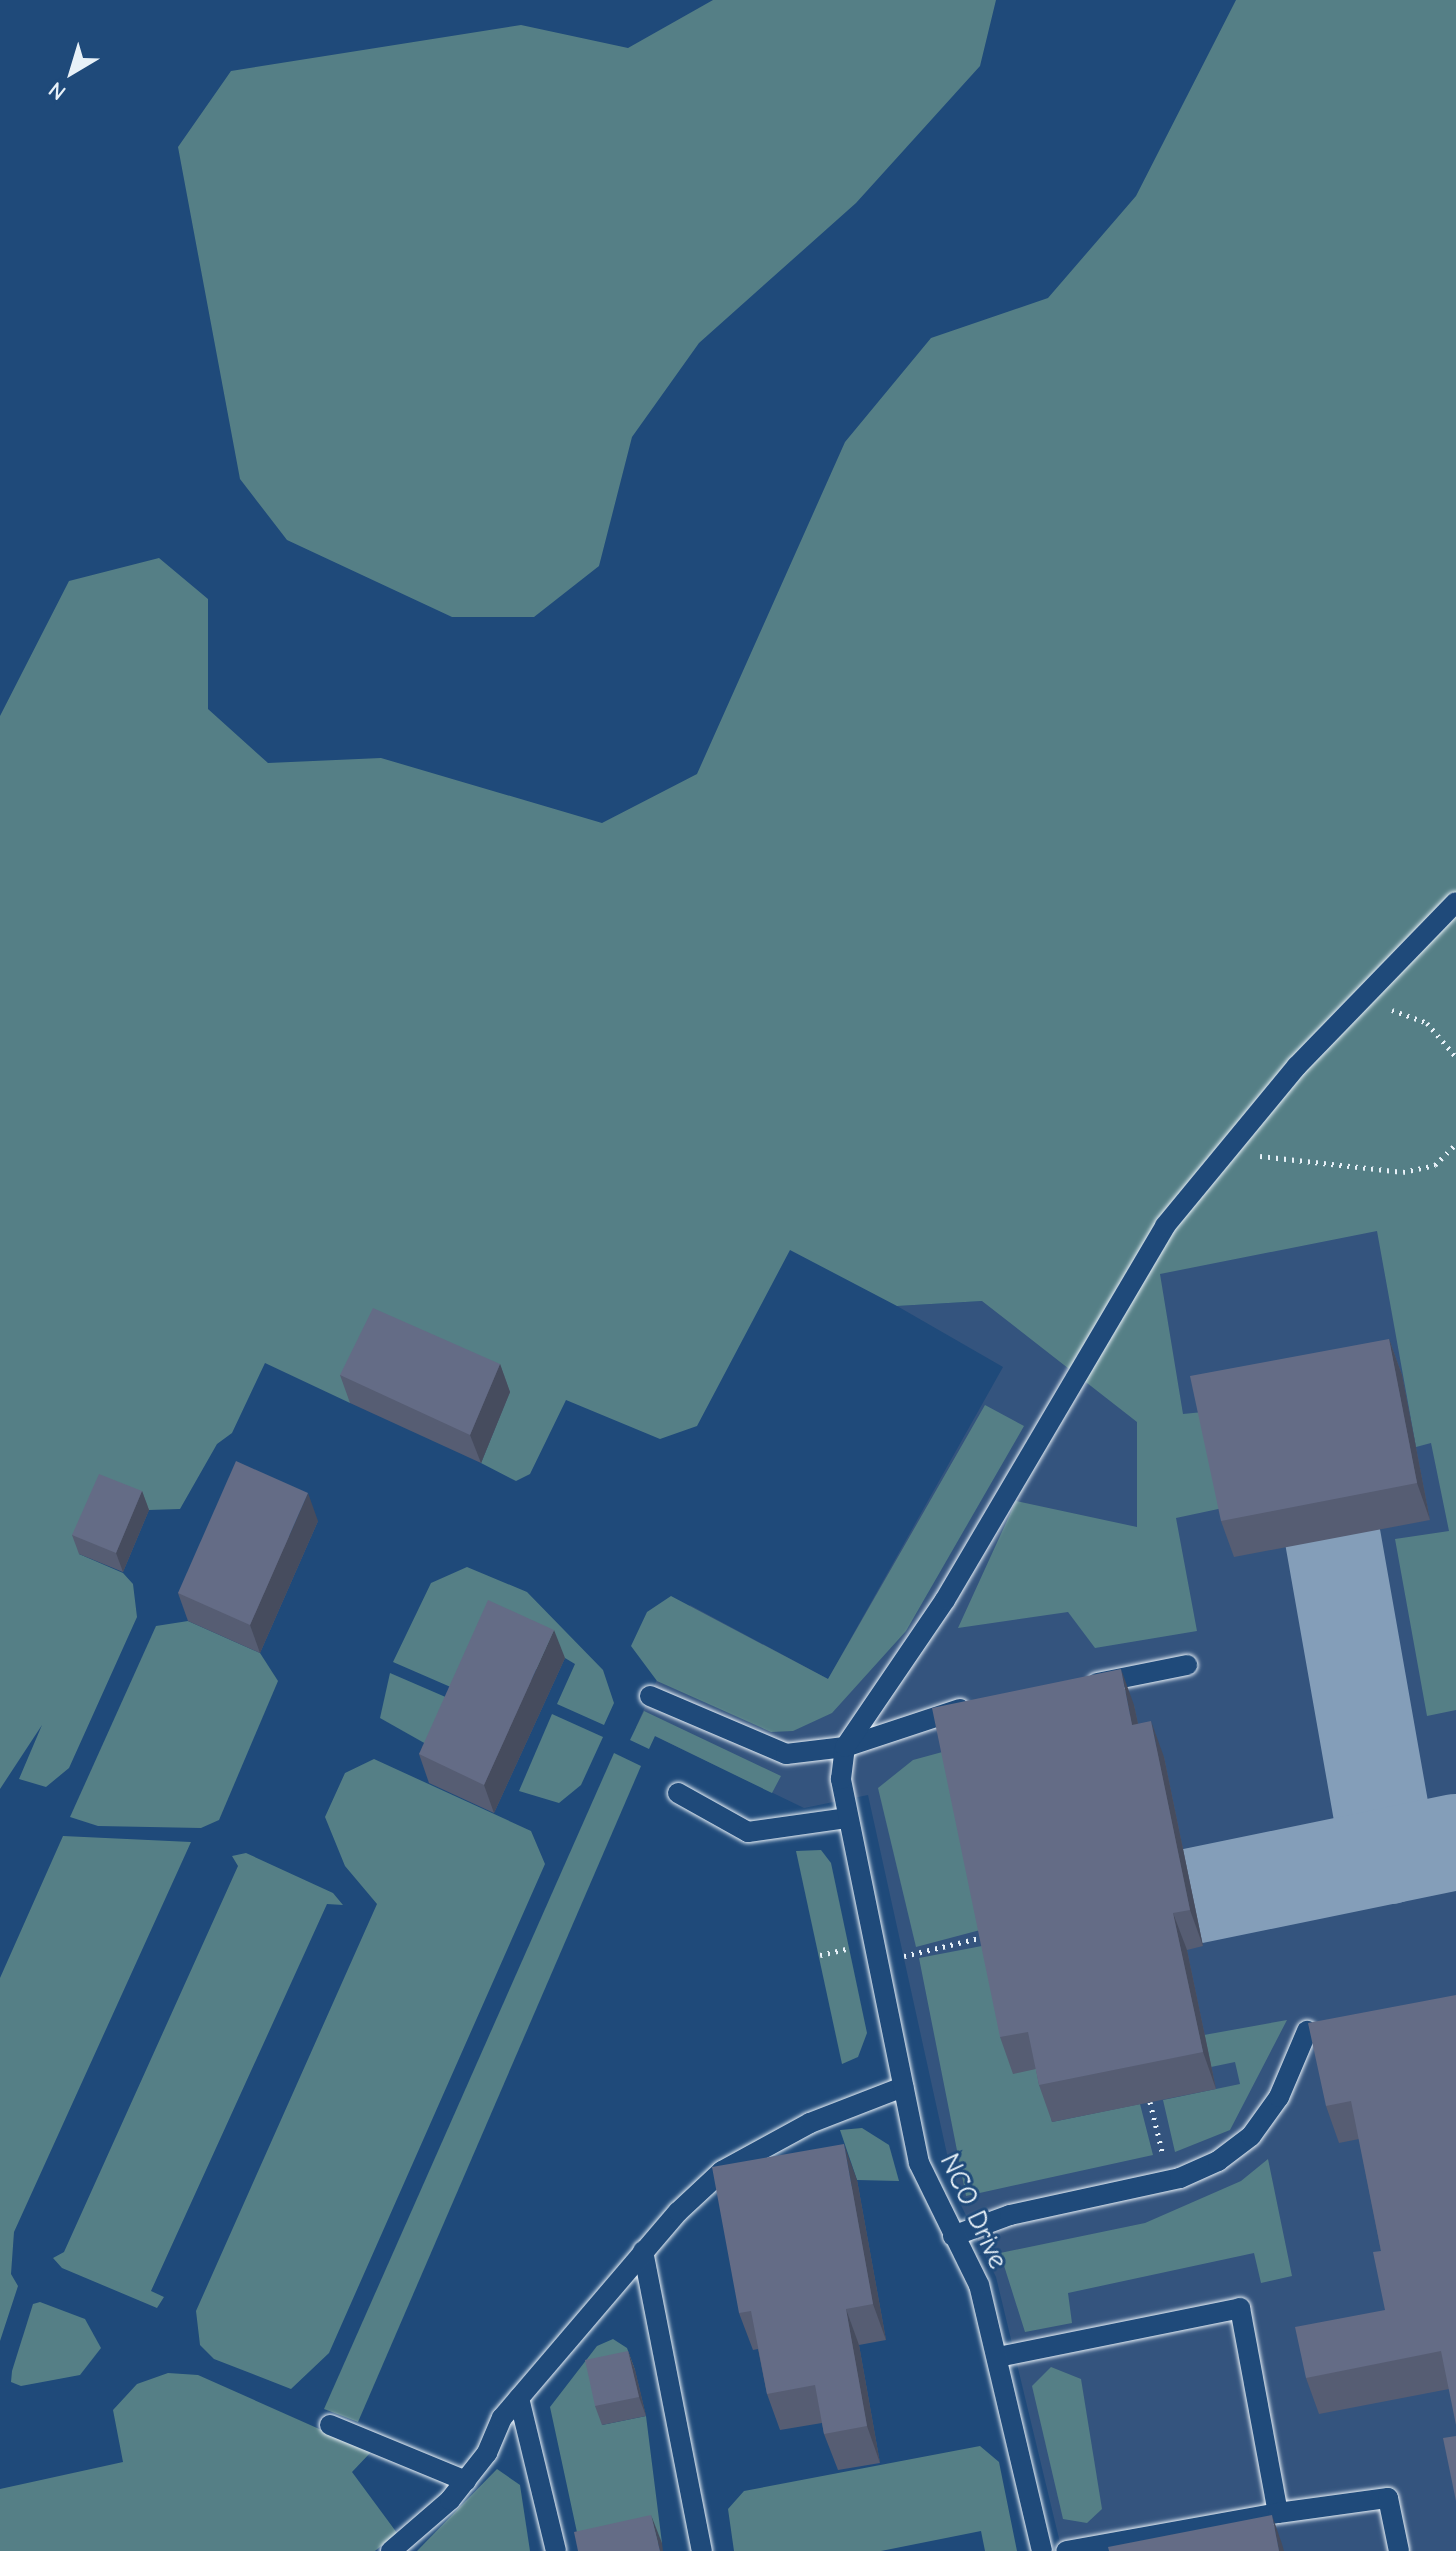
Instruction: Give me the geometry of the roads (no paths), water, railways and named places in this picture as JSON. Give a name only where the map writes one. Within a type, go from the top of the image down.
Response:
[{"type":"lane","points":[[845,1747],[945,1600],[1165,1226],[1344,1017],[1456,902]]},
{"type":"lane","points":[[1069,1688],[1187,1665]]},
{"type":"lane","points":[[650,1696],[786,1754],[845,1747],[920,1717],[980,1706]]},
{"type":"lane","name":"NCO Drive","points":[[845,1747],[846,1809],[919,2163],[979,2285],[1042,2551]]},
{"type":"lane","points":[[678,1793],[748,1832],[846,1809]]},
{"type":"lane","points":[[953,2236],[1010,2215],[1169,2181],[1218,2161],[1251,2136],[1279,2097],[1307,2031]]},
{"type":"lane","points":[[391,2551],[466,2481],[519,2398],[643,2251],[722,2171],[810,2123],[903,2087]]},
{"type":"lane","points":[[643,2251],[702,2551]]},
{"type":"lane","points":[[998,2357],[1240,2308],[1278,2513]]},
{"type":"lane","points":[[519,2398],[556,2551]]},
{"type":"lane","points":[[330,2425],[466,2481]]},
{"type":"lane","points":[[1066,2551],[1278,2513],[1388,2498],[1399,2551]]}]
